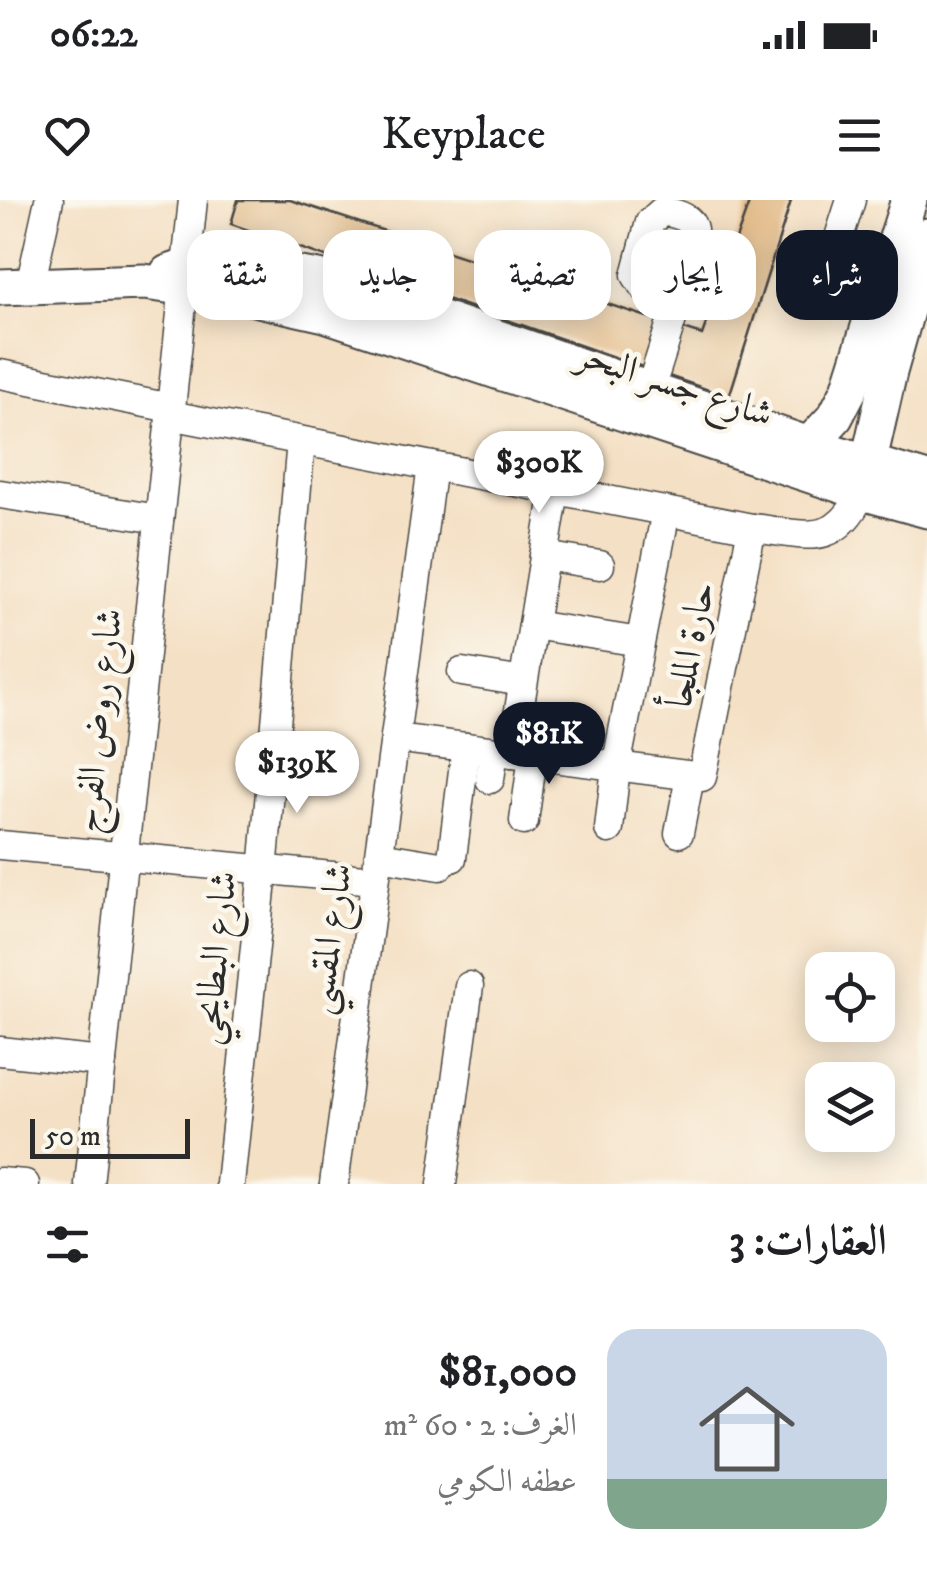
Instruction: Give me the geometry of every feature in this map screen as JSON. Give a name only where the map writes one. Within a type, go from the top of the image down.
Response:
[{"type":"main road","points":[[809,444],[835,417],[849,390],[910,200]]},
{"type":"main road","points":[[866,478],[927,236]]},
{"type":"main road","name":"شارع جسر البحر","points":[[8,290],[144,282],[259,267],[329,280],[809,444],[927,510]]},
{"type":"main road","name":"شارع جسر البحر","points":[[185,277],[325,314],[866,478],[927,480]]},
{"type":"main road","points":[[835,417],[852,430],[876,428]]},
{"type":"street","points":[[8,290],[49,200]]},
{"type":"street","name":"شارع روض الفرج","points":[[89,1184],[193,200]]},
{"type":"street","points":[[841,230],[851,200]]},
{"type":"street","points":[[650,390],[670,320]]},
{"type":"street","points":[[0,374],[302,441],[752,528],[828,532],[845,522],[866,478]]},
{"type":"street","name":"شارع البطايحي","points":[[230,1184],[302,441]]},
{"type":"street","name":"شارع المقسي","points":[[334,1184],[432,466]]},
{"type":"street","points":[[490,779],[524,682],[555,490]]},
{"type":"street","points":[[0,494],[159,519]]},
{"type":"street","points":[[609,829],[616,768],[666,512]]},
{"type":"street","name":"حارة الملجأ","points":[[680,833],[752,528]]},
{"type":"street","points":[[544,556],[600,565]]},
{"type":"street","points":[[533,625],[640,642]]},
{"type":"street","points":[[462,672],[524,682]]},
{"type":"street","points":[[395,738],[696,777]]},
{"type":"street","points":[[501,752],[524,821]]},
{"type":"street","points":[[0,846],[263,871],[446,862],[501,752]]},
{"type":"street","points":[[442,1184],[469,986]]},
{"type":"street","points":[[0,1051],[102,1062]]},
{"type":"street","points":[[0,1182],[25,1184]]},
{"type":"building","points":[[238,200],[290,200],[382,230],[323,230],[323,256],[303,249],[303,230],[248,230],[231,224]]},
{"type":"building","points":[[750,200],[791,201],[782,230],[776,230],[776,248],[756,312],[756,230],[739,230]]},
{"type":"building","points":[[454,254],[474,260],[474,308],[454,301]]},
{"type":"building","points":[[611,305],[631,312],[631,320],[656,320],[702,335],[707,320],[753,320],[729,397],[507,320],[611,320]]}]
